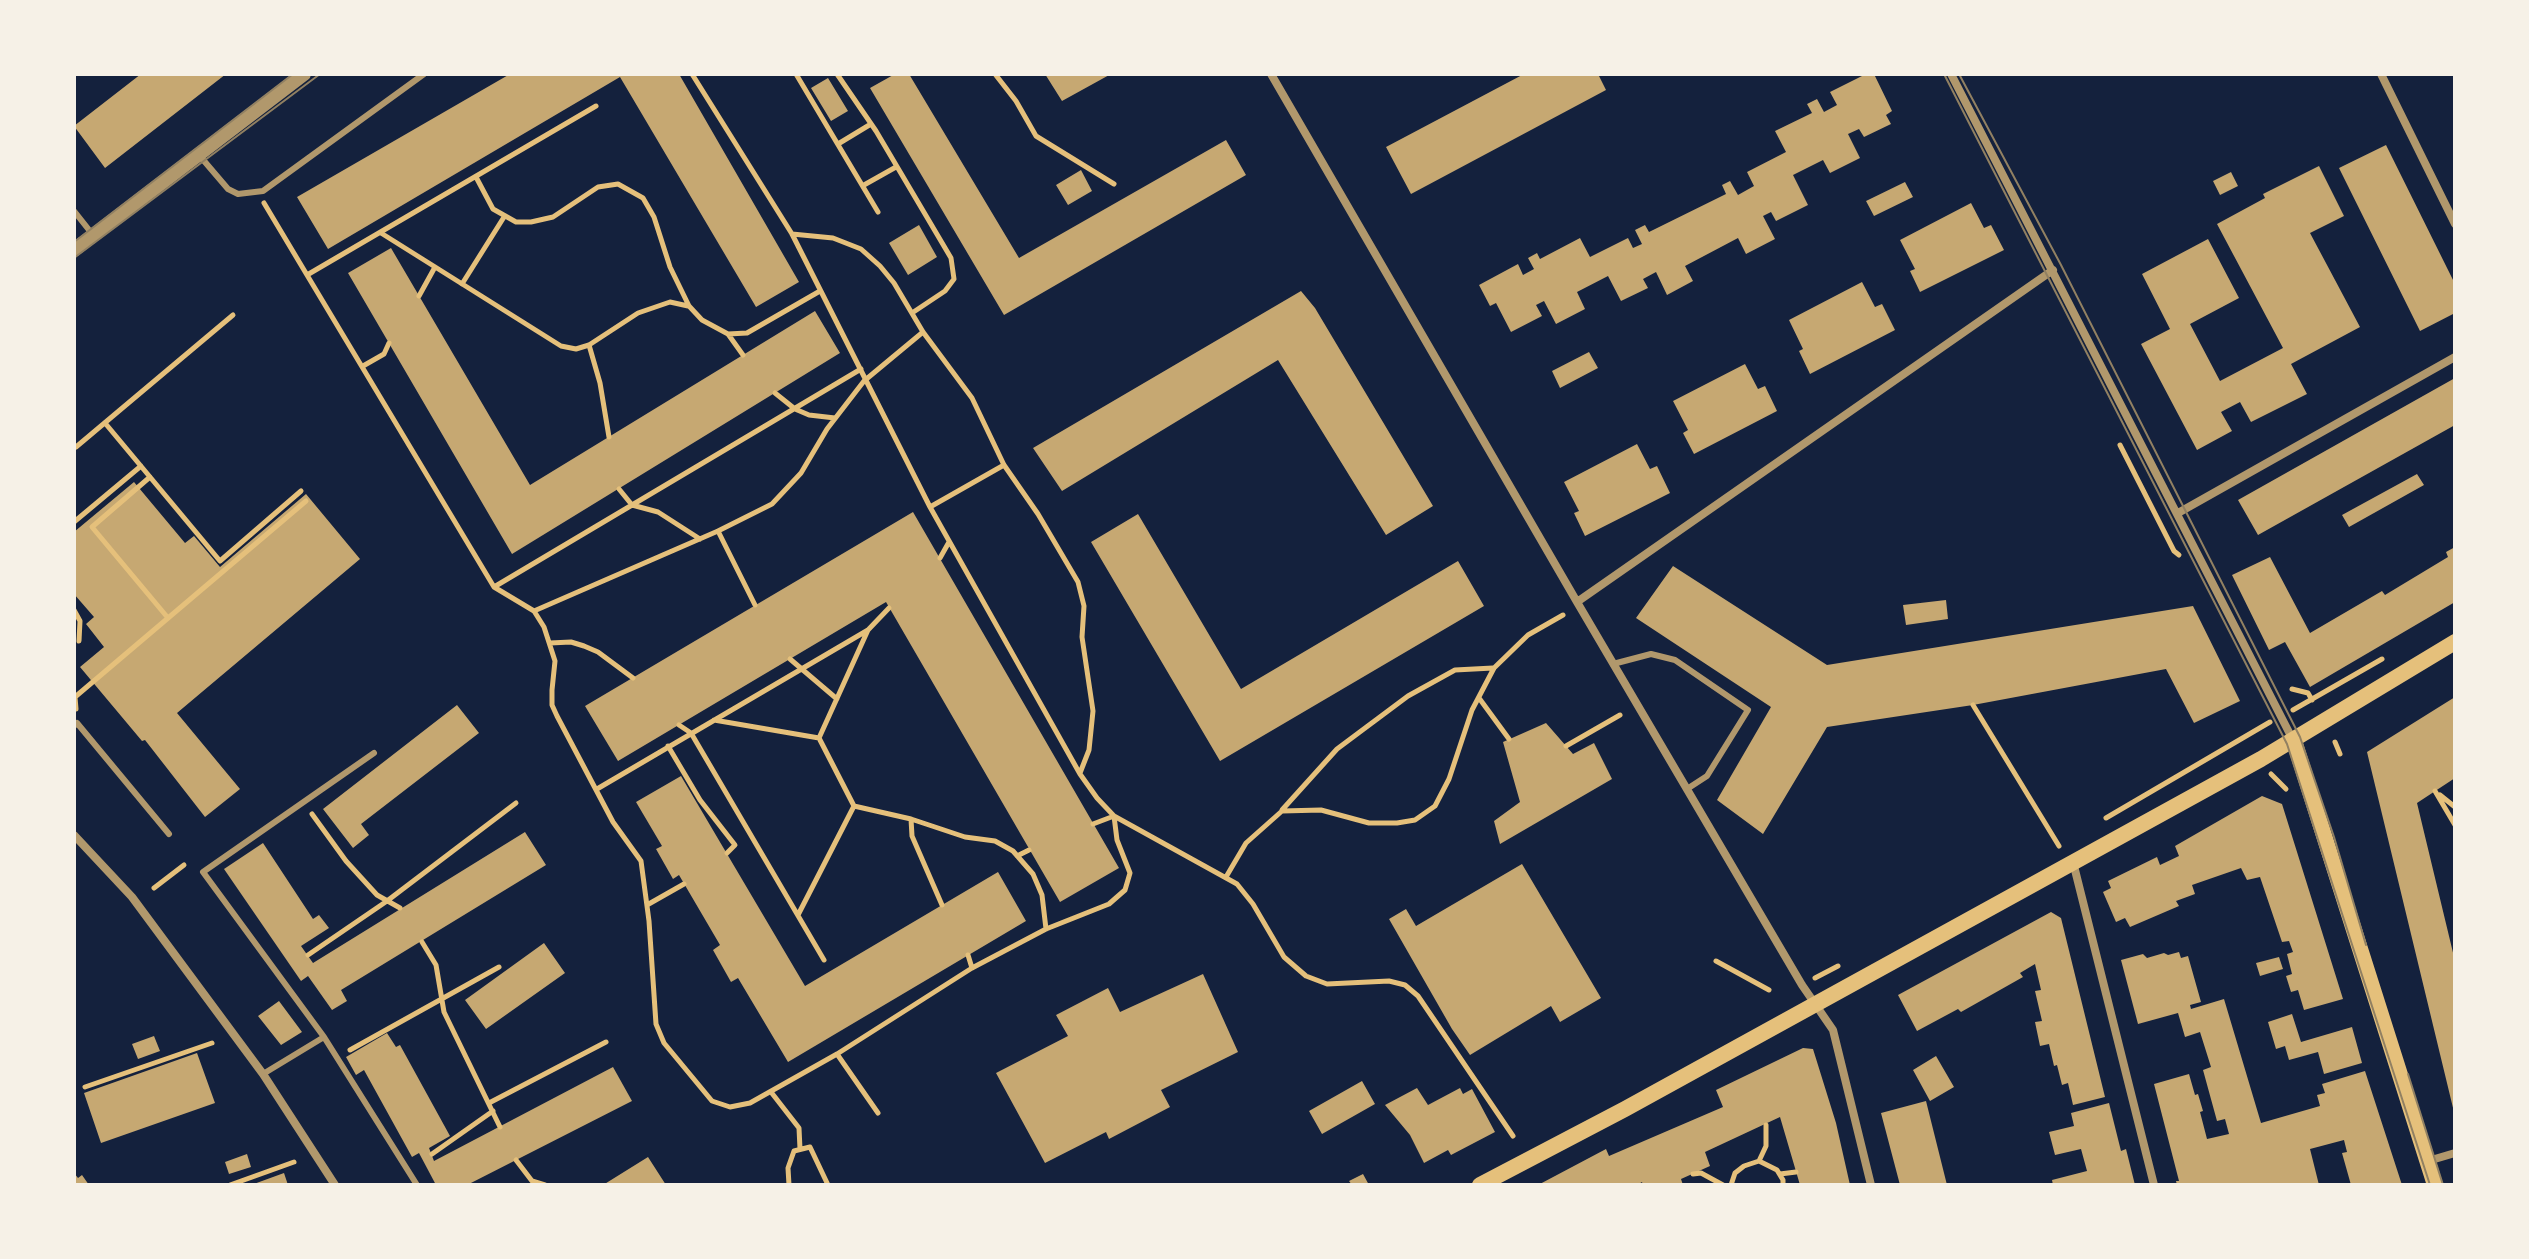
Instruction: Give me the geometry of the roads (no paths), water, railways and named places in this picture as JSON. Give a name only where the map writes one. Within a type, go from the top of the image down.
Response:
[{"type":"main road","points":[[1480,1185],[1625,1109],[2294,741],[2455,642]]},
{"type":"main road","points":[[2294,741],[2435,1185]]},
{"type":"street","points":[[74,250],[304,74]]},
{"type":"street","points":[[1271,74],[1613,664],[1802,985],[1833,1030],[1871,1185]]},
{"type":"street","points":[[1951,74],[2294,741]]},
{"type":"street","points":[[2381,74],[2455,224]]},
{"type":"street","points":[[1577,602],[2053,270]]},
{"type":"street","points":[[2178,513],[2455,357]]},
{"type":"street","points":[[74,835],[132,897],[263,1074],[335,1185]]},
{"type":"street","points":[[2072,862],[2154,1185]]},
{"type":"street","points":[[2428,1161],[2455,1153]]},
{"type":"lane","points":[[199,155],[228,189],[238,194],[258,193],[424,74]]},
{"type":"lane","points":[[74,211],[93,235]]},
{"type":"lane","points":[[1613,664],[1651,654],[1675,660],[1748,710],[1707,776],[1687,789]]},
{"type":"lane","points":[[75,724],[169,834]]},
{"type":"lane","points":[[374,753],[203,872],[324,1037],[417,1185]]},
{"type":"lane","points":[[263,1074],[324,1037]]},
{"type":"tram line","points":[[74,242],[293,74]]},
{"type":"tram line","points":[[74,258],[320,74]]},
{"type":"tram line","points":[[1944,74],[2287,744],[2430,1185]]},
{"type":"tram line","points":[[1959,74],[2061,265],[2300,737],[2366,945]]},
{"type":"tram line","points":[[2408,1074],[2443,1185]]}]
